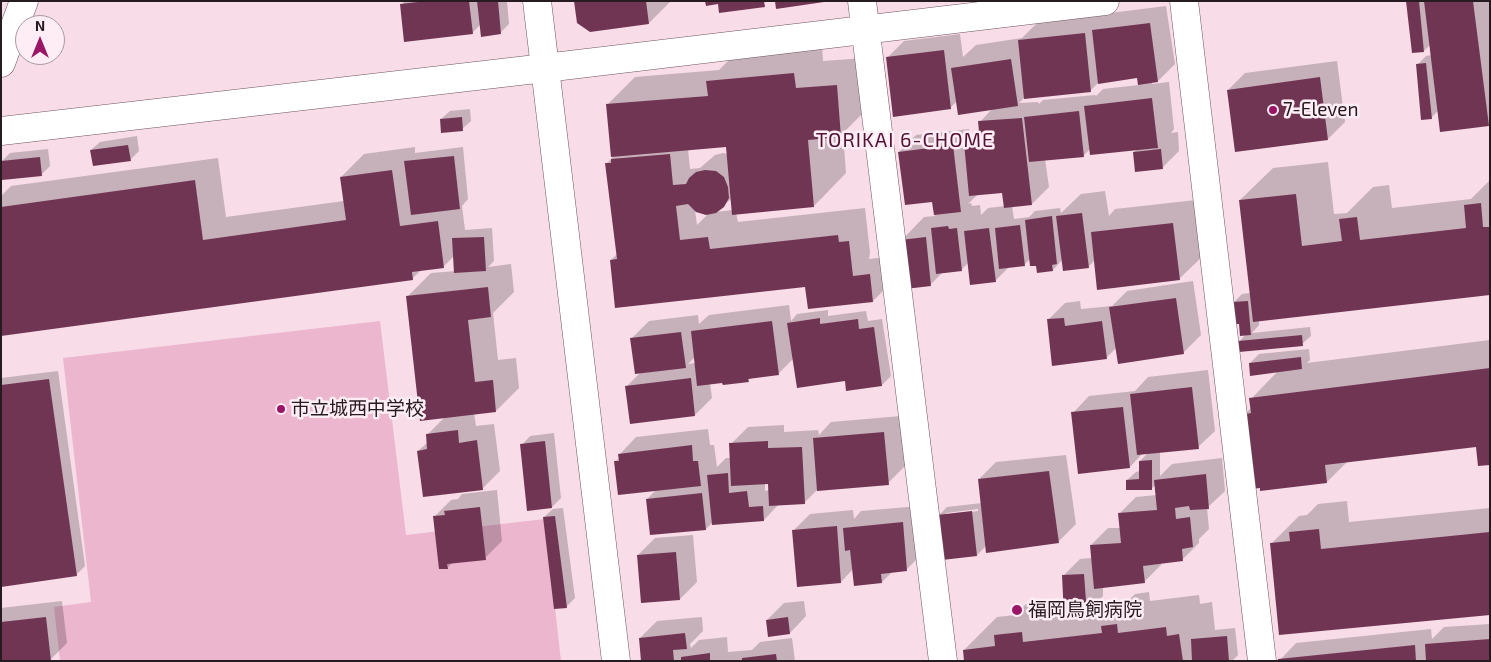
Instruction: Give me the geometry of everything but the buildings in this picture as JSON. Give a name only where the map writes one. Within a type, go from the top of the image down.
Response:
[{"type":"street","points":[[1,63],[24,1]]},
{"type":"street","points":[[537,1],[616,661]]},
{"type":"street","points":[[862,1],[943,661]]},
{"type":"street","points":[[1,131],[1105,1]]},
{"type":"street","points":[[1184,1],[1262,661]]},
{"type":"shaded area","points":[[380,321],[406,535],[545,519],[561,661],[60,661],[54,607],[91,602],[63,358]]},
{"type":"place","name":"7-Eleven","points":[[1273,110]]},
{"type":"place","name":"市立城西中学校","points":[[281,409]]},
{"type":"place","name":"福岡鳥飼病院","points":[[1017,610]]},
{"type":"district","name":"TORIKAI 6-CHOME","points":[[905,140]]}]
